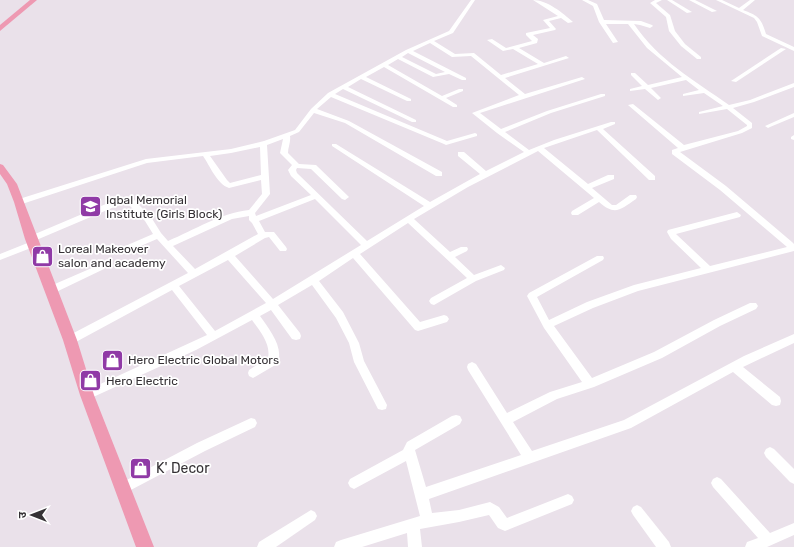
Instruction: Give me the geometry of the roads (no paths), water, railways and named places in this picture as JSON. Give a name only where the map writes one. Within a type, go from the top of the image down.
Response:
[{"type":"main road","points":[[0,22],[26,0]]},
{"type":"main road","points":[[0,29],[34,0]]},
{"type":"main road","points":[[0,167],[12,184],[19,202],[32,242],[70,340],[87,395],[145,547]]},
{"type":"street","points":[[19,202],[146,161],[206,155],[263,144],[286,136],[297,131],[313,110],[330,94],[398,56],[454,30],[472,0]]},
{"type":"street","points":[[537,1],[545,0]]},
{"type":"street","points":[[584,0],[595,5],[602,22],[615,42]]},
{"type":"street","points":[[660,0],[652,3],[668,16],[671,28],[683,45],[699,58]]},
{"type":"street","points":[[669,0],[689,12]]},
{"type":"street","points":[[691,0],[714,11]]},
{"type":"street","points":[[718,0],[756,17],[760,22],[755,28],[756,32],[764,40],[790,48],[794,53]]},
{"type":"street","points":[[740,10],[753,0]]},
{"type":"street","points":[[537,1],[563,16],[570,22]]},
{"type":"street","points":[[490,40],[503,49],[515,48],[536,41],[528,34],[553,29],[546,20],[563,16]]},
{"type":"street","points":[[602,22],[642,23],[650,26]]},
{"type":"street","points":[[546,325],[590,305],[637,288],[707,269],[791,249],[790,241],[675,152],[683,148],[740,132],[750,127],[750,124],[658,55],[638,37],[630,23]]},
{"type":"street","points":[[430,41],[452,55],[472,54],[524,96]]},
{"type":"street","points":[[515,48],[542,64]]},
{"type":"street","points":[[734,82],[790,48]]},
{"type":"street","points":[[408,51],[464,79]]},
{"type":"street","points":[[398,56],[435,76],[450,72]]},
{"type":"street","points":[[500,77],[566,58]]},
{"type":"street","points":[[383,64],[455,106]]},
{"type":"street","points":[[633,74],[658,98]]},
{"type":"street","points":[[361,77],[409,100]]},
{"type":"street","points":[[632,90],[688,78]]},
{"type":"street","points":[[529,153],[475,113],[524,96],[582,79]]},
{"type":"street","points":[[701,113],[752,101],[794,85]]},
{"type":"street","points":[[343,87],[414,121]]},
{"type":"street","points":[[441,98],[460,90]]},
{"type":"street","points":[[685,95],[705,91]]},
{"type":"street","points":[[330,94],[446,143],[475,135]]},
{"type":"street","points":[[499,132],[549,112],[603,95]]},
{"type":"street","points":[[631,105],[683,148]]},
{"type":"street","points":[[313,110],[347,122],[439,174]]},
{"type":"street","points":[[768,126],[794,115]]},
{"type":"street","points":[[87,395],[213,336],[254,315],[313,280],[429,205],[529,153],[539,148],[613,123]]},
{"type":"street","points":[[598,128],[652,178]]},
{"type":"street","points":[[286,136],[287,140],[283,152],[296,165],[313,167],[345,197]]},
{"type":"street","points":[[252,217],[266,194],[263,144]]},
{"type":"street","points":[[334,145],[429,205]]},
{"type":"street","points":[[539,148],[598,198],[615,209],[633,197]]},
{"type":"street","points":[[461,154],[486,176]]},
{"type":"street","points":[[206,155],[224,182],[229,186],[266,176]]},
{"type":"street","points":[[296,165],[292,170],[294,174],[367,246]]},
{"type":"street","points":[[586,188],[611,177]]},
{"type":"street","points":[[167,245],[238,214],[252,217],[316,196]]},
{"type":"street","points":[[575,213],[598,198]]},
{"type":"street","points":[[0,257],[126,199],[131,201],[148,219],[158,235],[194,273]]},
{"type":"street","points":[[707,269],[674,237],[671,232],[737,215]]},
{"type":"street","points":[[252,217],[263,235]]},
{"type":"street","points":[[409,219],[473,279]]},
{"type":"street","points":[[70,340],[229,255],[263,235],[271,234],[283,249]]},
{"type":"street","points":[[119,252],[158,235]]},
{"type":"street","points":[[448,257],[464,249]]},
{"type":"street","points":[[354,253],[418,327],[444,319]]},
{"type":"street","points":[[229,255],[272,304],[296,336]]},
{"type":"street","points":[[590,384],[546,325],[532,296],[600,258]]},
{"type":"street","points":[[51,290],[101,267]]},
{"type":"street","points":[[434,301],[473,279],[501,268]]},
{"type":"street","points":[[313,280],[340,315],[354,343],[359,362],[382,405]]},
{"type":"street","points":[[173,285],[213,336]]},
{"type":"street","points":[[507,420],[554,395],[590,384],[658,355],[753,306]]},
{"type":"street","points":[[253,373],[273,361],[275,354],[271,343],[254,315]]},
{"type":"street","points":[[422,495],[627,424],[735,367],[794,338]]},
{"type":"street","points":[[472,367],[507,420],[529,457]]},
{"type":"street","points":[[735,367],[776,401]]},
{"type":"street","points":[[427,520],[422,495],[409,453],[411,446],[456,420]]},
{"type":"street","points":[[123,488],[201,447],[251,423]]},
{"type":"street","points":[[354,483],[409,453]]},
{"type":"street","points":[[770,453],[794,478]]},
{"type":"street","points":[[717,483],[768,540]]},
{"type":"street","points":[[341,547],[427,520],[459,516],[490,508],[497,513],[501,522],[505,525],[568,500]]},
{"type":"street","points":[[637,511],[664,547]]},
{"type":"street","points":[[264,547],[311,516]]},
{"type":"street","points":[[413,524],[415,547]]},
{"type":"street","points":[[752,547],[794,529]]},
{"type":"place","name":"Iqbal Memorial Institute (Girls Block)","points":[[91,207]]},
{"type":"place","name":"Loreal Makeover salon and academy","points":[[42,256]]},
{"type":"place","name":"Hero Electric Global Motors","points":[[112,360]]},
{"type":"place","name":"Hero Electric","points":[[90,381]]},
{"type":"place","name":"K' Decor","points":[[140,468]]}]
